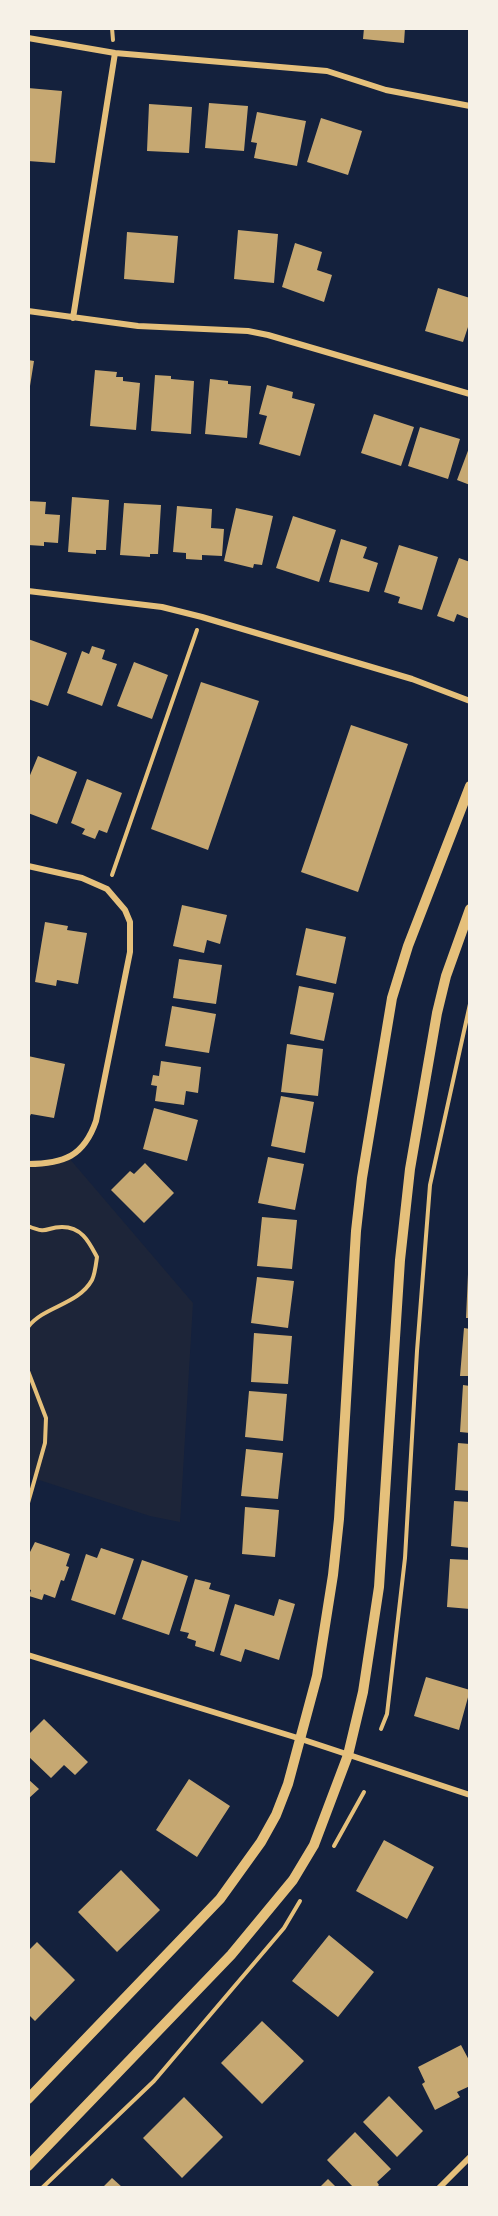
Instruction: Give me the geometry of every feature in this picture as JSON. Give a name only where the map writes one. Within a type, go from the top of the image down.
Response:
[{"type":"street","points":[[28,38],[115,53],[327,71],[386,90],[470,106]]},
{"type":"street","points":[[73,318],[115,53]]},
{"type":"street","points":[[28,311],[138,326],[268,334],[470,394]]},
{"type":"street","points":[[28,591],[162,607],[368,665],[470,701]]},
{"type":"street","points":[[28,2099],[194,1928],[243,1869],[276,1815],[301,1739],[317,1676],[333,1575],[339,1519],[356,1231],[362,1178],[392,998],[408,946],[470,786]]},
{"type":"street","points":[[28,866],[82,878],[107,890],[125,910],[130,922],[131,936],[130,951],[96,1121],[90,1137],[69,1158],[54,1163],[28,1164]]},
{"type":"street","points":[[28,2166],[231,1955],[293,1880],[314,1845],[348,1755],[363,1692],[380,1578],[400,1260],[408,1180],[437,1013],[446,975],[470,909]]},
{"type":"street","points":[[28,1655],[301,1739],[470,1795]]},
{"type":"street","points":[[439,2187],[470,2157]]},
{"type":"path","points":[[107,890],[202,617]]},
{"type":"path","points":[[381,1730],[387,1714],[405,1558],[417,1351],[430,1185],[470,1004]]},
{"type":"path","points":[[28,1226],[42,1232],[61,1227],[76,1230],[87,1238],[97,1257],[92,1279],[80,1294],[34,1320],[28,1327]]},
{"type":"path","points":[[28,1371],[46,1418],[45,1443],[28,1503]]},
{"type":"shaded area","points":[[69,1158],[193,1303],[180,1522],[150,1516],[36,1479],[29,1474],[29,1163]]},
{"type":"building","points":[[364,28],[405,28],[404,43],[363,39]]},
{"type":"building","points":[[28,88],[62,91],[55,163],[28,161]]},
{"type":"building","points":[[209,103],[248,106],[244,151],[205,148]]},
{"type":"building","points":[[149,104],[192,107],[189,153],[147,151]]},
{"type":"building","points":[[257,112],[306,121],[297,166],[254,158],[257,143],[251,142]]},
{"type":"building","points":[[321,118],[362,131],[348,175],[307,162]]},
{"type":"building","points":[[238,230],[278,234],[274,283],[234,279]]},
{"type":"building","points":[[127,232],[178,236],[174,283],[124,279]]},
{"type":"building","points":[[295,243],[322,252],[317,270],[332,275],[324,302],[282,287]]},
{"type":"building","points":[[438,288],[470,298],[470,321],[463,342],[425,331]]},
{"type":"building","points":[[28,360],[34,361],[30,386],[28,386]]},
{"type":"building","points":[[95,370],[117,372],[116,377],[123,377],[123,381],[140,383],[136,430],[90,426]]},
{"type":"building","points":[[155,375],[194,381],[191,434],[151,431]]},
{"type":"building","points":[[210,379],[228,381],[228,384],[251,386],[247,438],[205,434]]},
{"type":"building","points":[[267,385],[293,392],[292,398],[315,404],[300,456],[259,444],[267,416],[259,414]]},
{"type":"building","points":[[374,414],[414,427],[401,466],[361,453]]},
{"type":"building","points":[[420,427],[460,439],[448,479],[408,466]]},
{"type":"building","points":[[470,448],[470,485],[457,480]]},
{"type":"building","points":[[72,497],[109,500],[106,550],[96,550],[96,554],[68,552]]},
{"type":"building","points":[[28,501],[46,502],[45,514],[60,515],[58,543],[44,542],[44,546],[28,545]]},
{"type":"building","points":[[124,503],[161,505],[158,554],[150,554],[150,557],[120,555]]},
{"type":"building","points":[[177,506],[212,509],[211,528],[224,529],[222,556],[202,555],[202,560],[186,559],[186,553],[173,552]]},
{"type":"building","points":[[236,508],[273,516],[262,565],[254,564],[253,568],[224,561]]},
{"type":"building","points":[[293,516],[336,530],[319,582],[276,568]]},
{"type":"building","points":[[341,539],[367,547],[363,558],[378,563],[369,592],[329,582]]},
{"type":"building","points":[[399,545],[438,557],[422,610],[398,603],[400,597],[384,592]]},
{"type":"building","points":[[459,558],[470,562],[470,619],[457,614],[454,622],[437,616]]},
{"type":"building","points":[[28,639],[67,653],[48,706],[28,699]]},
{"type":"building","points":[[92,646],[105,650],[102,659],[117,664],[102,706],[67,693],[82,651],[89,654]]},
{"type":"building","points":[[134,662],[168,675],[152,719],[117,706]]},
{"type":"building","points":[[201,682],[259,701],[208,850],[151,829]]},
{"type":"building","points":[[351,725],[408,744],[358,892],[301,872]]},
{"type":"building","points":[[38,756],[77,772],[57,824],[28,813],[28,780]]},
{"type":"building","points":[[87,779],[122,793],[107,833],[99,830],[95,839],[82,834],[85,829],[71,823]]},
{"type":"building","points":[[182,905],[227,915],[220,944],[207,940],[204,953],[173,946]]},
{"type":"building","points":[[45,922],[68,926],[67,930],[87,933],[78,984],[57,980],[56,986],[35,982]]},
{"type":"building","points":[[306,928],[346,937],[336,984],[296,975]]},
{"type":"building","points":[[179,959],[222,965],[216,1004],[173,998]]},
{"type":"building","points":[[299,986],[334,993],[324,1041],[290,1034]]},
{"type":"building","points":[[172,1006],[216,1014],[209,1053],[165,1046]]},
{"type":"building","points":[[287,1044],[323,1049],[318,1096],[281,1092]]},
{"type":"building","points":[[28,1056],[65,1064],[54,1118],[31,1114],[28,1120]]},
{"type":"building","points":[[161,1061],[201,1067],[198,1093],[186,1091],[184,1105],[155,1101],[157,1086],[151,1085],[153,1075],[159,1076]]},
{"type":"building","points":[[281,1096],[314,1102],[305,1153],[271,1146]]},
{"type":"building","points":[[154,1108],[198,1120],[187,1161],[143,1149]]},
{"type":"building","points":[[268,1157],[304,1164],[295,1210],[258,1203]]},
{"type":"building","points":[[145,1163],[174,1193],[144,1223],[111,1190],[130,1171],[134,1174]]},
{"type":"building","points":[[262,1217],[297,1220],[292,1269],[257,1266]]},
{"type":"building","points":[[468,1274],[470,1274],[470,1318],[466,1318]]},
{"type":"building","points":[[257,1277],[294,1281],[288,1328],[251,1323]]},
{"type":"building","points":[[464,1328],[470,1329],[470,1376],[460,1376]]},
{"type":"building","points":[[254,1333],[292,1336],[288,1384],[251,1382]]},
{"type":"building","points":[[463,1385],[470,1386],[470,1433],[460,1432]]},
{"type":"building","points":[[249,1391],[287,1394],[283,1441],[245,1437]]},
{"type":"building","points":[[458,1443],[470,1444],[470,1491],[455,1490]]},
{"type":"building","points":[[246,1449],[283,1453],[278,1499],[241,1496]]},
{"type":"building","points":[[454,1501],[470,1502],[470,1548],[451,1546]]},
{"type":"building","points":[[245,1507],[279,1510],[275,1557],[242,1554]]},
{"type":"building","points":[[35,1542],[70,1554],[66,1566],[69,1567],[64,1581],[61,1580],[55,1598],[44,1594],[42,1600],[29,1596],[31,1590],[28,1589],[28,1556]]},
{"type":"building","points":[[101,1548],[134,1559],[115,1615],[71,1600],[86,1554],[97,1558]]},
{"type":"building","points":[[450,1559],[470,1560],[470,1609],[447,1607]]},
{"type":"building","points":[[142,1560],[188,1576],[169,1635],[122,1619]]},
{"type":"building","points":[[195,1579],[211,1583],[209,1589],[230,1595],[214,1652],[195,1646],[196,1641],[187,1638],[189,1633],[180,1631]]},
{"type":"building","points":[[279,1599],[295,1604],[279,1660],[245,1649],[241,1662],[220,1655],[235,1604],[274,1616]]},
{"type":"building","points":[[426,1677],[470,1690],[459,1730],[414,1716]]},
{"type":"building","points":[[44,1719],[88,1762],[75,1775],[64,1765],[51,1778],[28,1756],[28,1735]]},
{"type":"building","points":[[28,1779],[39,1789],[28,1799]]},
{"type":"building","points":[[189,1779],[230,1806],[197,1857],[156,1830]]},
{"type":"building","points":[[384,1840],[434,1867],[407,1919],[356,1891]]},
{"type":"building","points":[[121,1870],[160,1910],[117,1952],[78,1912]]},
{"type":"building","points":[[329,1935],[374,1972],[338,2017],[292,1981]]},
{"type":"building","points":[[37,1942],[75,1980],[35,2021],[28,2014],[28,1951]]},
{"type":"building","points":[[262,2021],[304,2061],[262,2104],[221,2063]]},
{"type":"building","points":[[461,2045],[470,2062],[470,2086],[457,2092],[460,2097],[435,2110],[422,2084],[425,2082],[418,2067]]},
{"type":"building","points":[[389,2096],[423,2131],[397,2157],[363,2122]]},
{"type":"building","points":[[184,2097],[223,2137],[182,2178],[143,2138]]},
{"type":"building","points":[[355,2132],[391,2169],[377,2182],[379,2185],[377,2187],[353,2187],[327,2160]]},
{"type":"building","points":[[112,2178],[122,2187],[103,2187]]},
{"type":"building","points":[[328,2179],[336,2187],[320,2187]]}]
